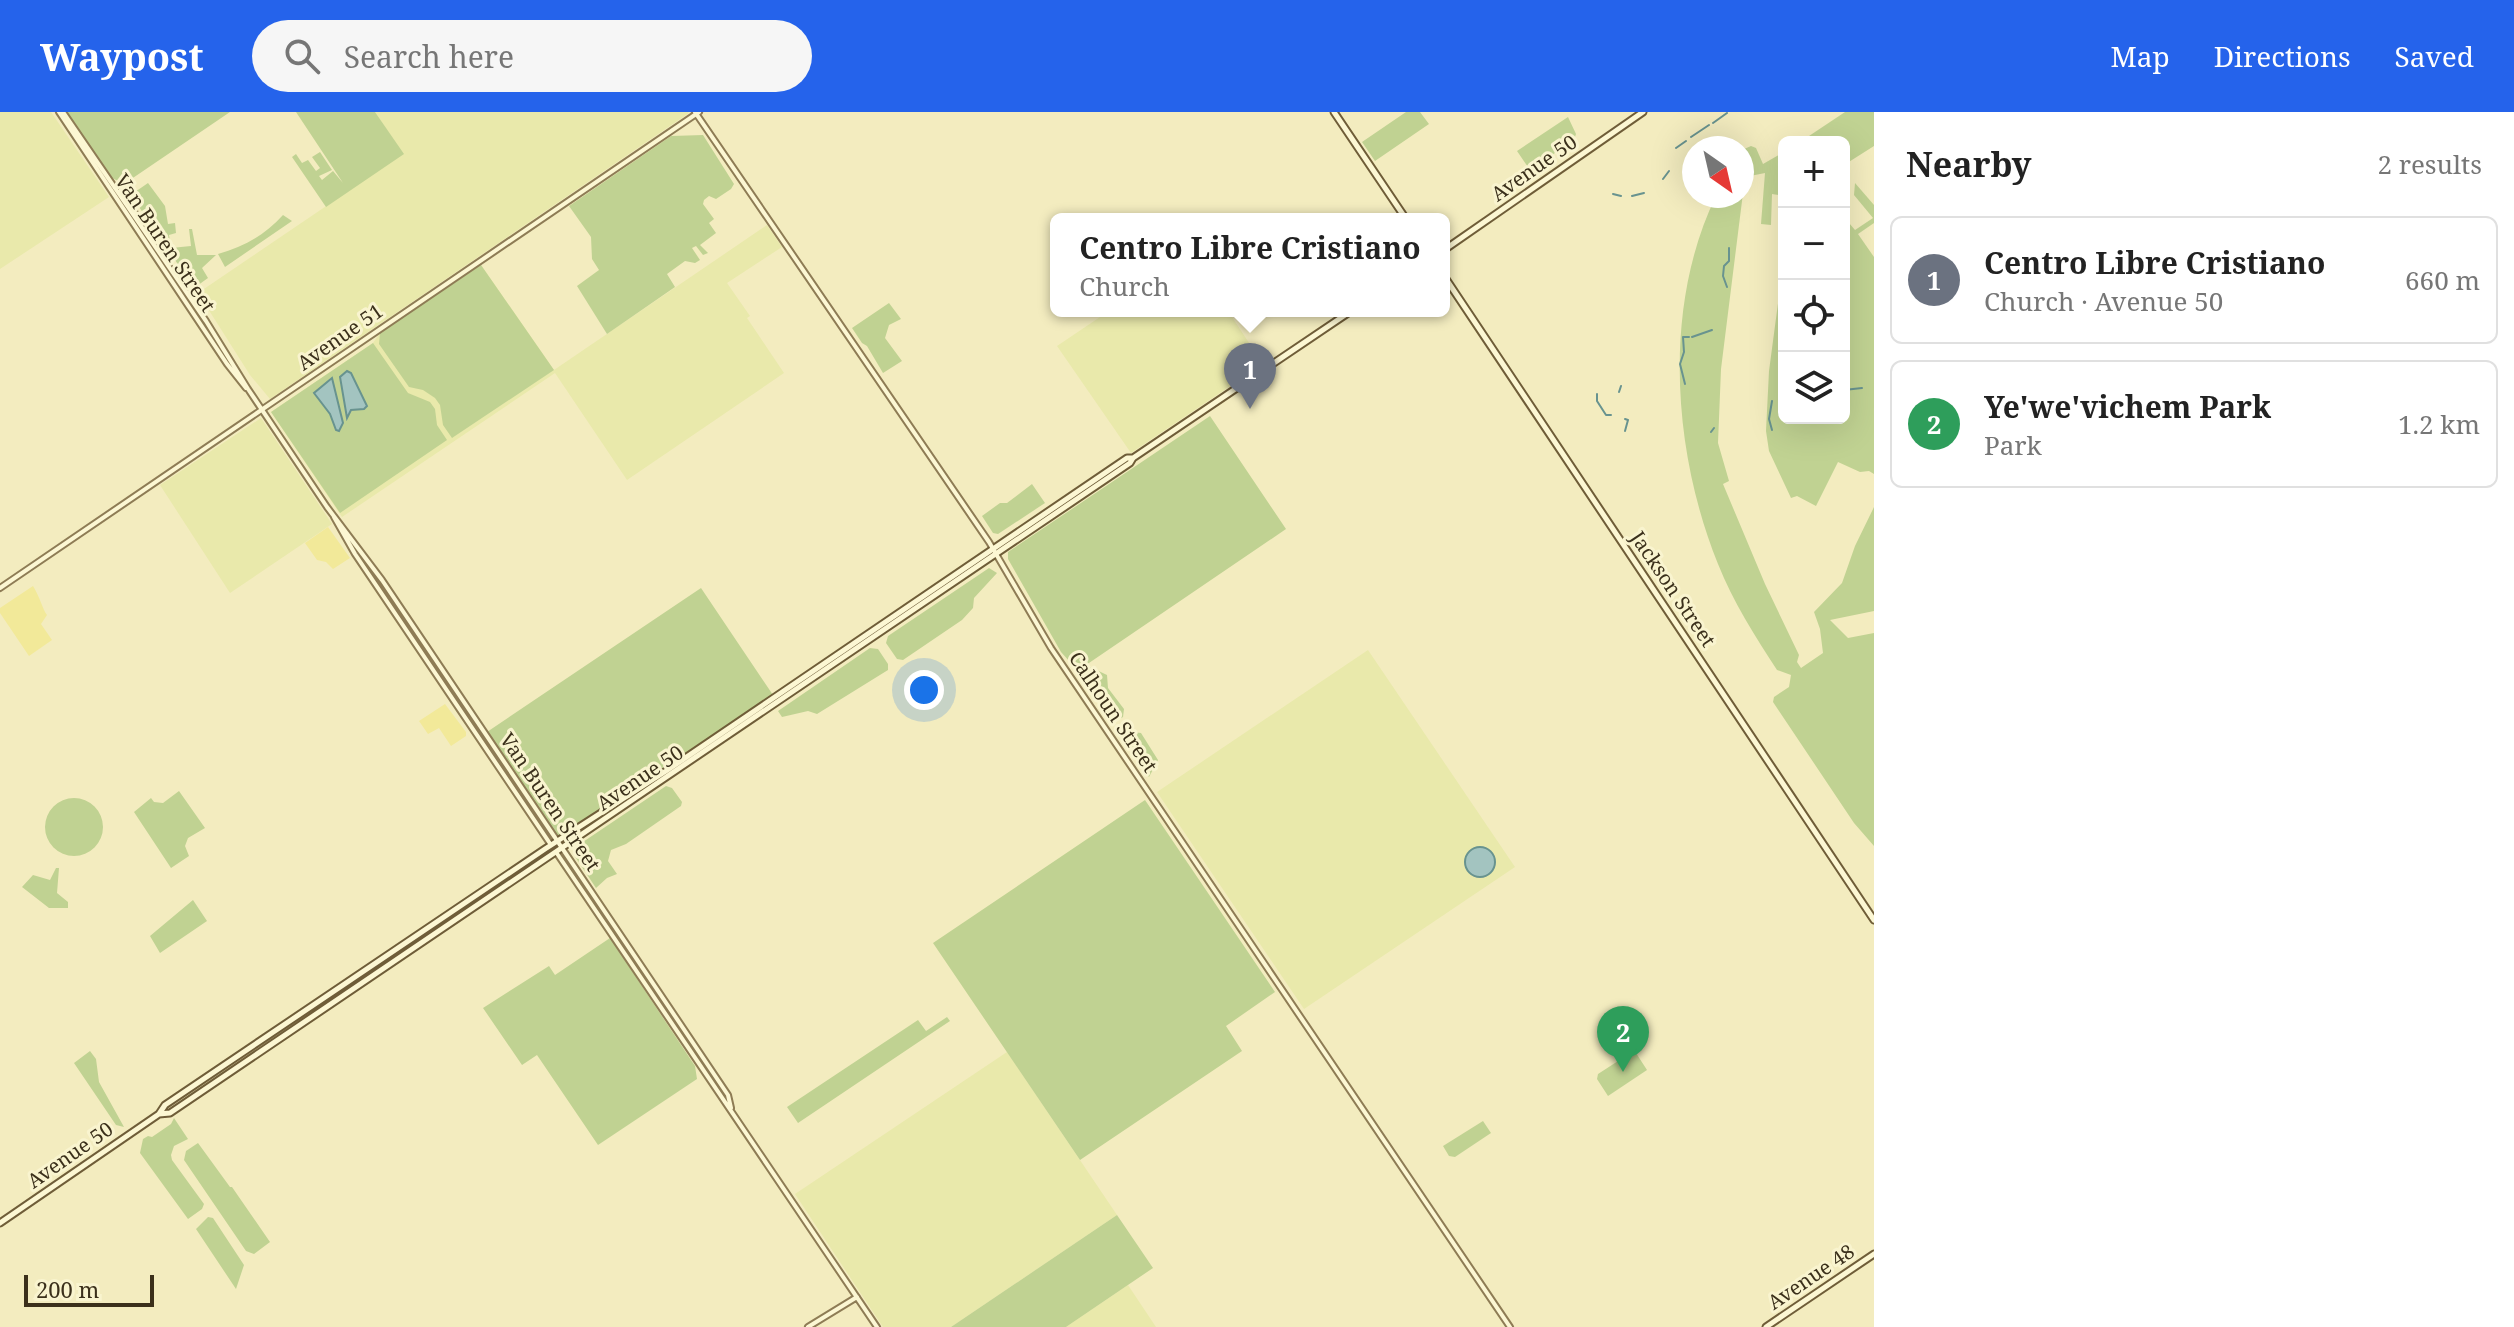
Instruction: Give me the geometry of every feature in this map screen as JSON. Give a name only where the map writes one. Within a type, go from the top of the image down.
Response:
[{"type":"main road","points":[[1334,112],[1402,213]]},
{"type":"main road","name":"Avenue 50","points":[[1450,246],[1643,112]]},
{"type":"main road","name":"Jackson Street","points":[[1450,285],[1874,920]]},
{"type":"main road","name":"Avenue 50","points":[[159,1114],[170,1113],[994,552],[1127,458],[1133,458],[1342,317]]},
{"type":"main road","name":"Avenue 50","points":[[0,1223],[159,1114],[165,1105],[521,866],[557,848]]},
{"type":"main road","points":[[432,926],[441,924],[475,901],[484,901],[487,893],[521,866]]},
{"type":"main road","name":"Avenue 48","points":[[1766,1327],[1874,1254]]},
{"type":"street","name":"Van Buren Street","points":[[61,112],[138,220],[334,517],[397,602],[722,1100],[731,1108],[877,1327]]},
{"type":"street","name":"Van Buren Street","points":[[61,112],[227,364],[248,389]]},
{"type":"street","name":"Avenue 51","points":[[0,588],[697,113]]},
{"type":"street","name":"Calhoun Street","points":[[697,113],[994,552],[1051,648],[1510,1327]]},
{"type":"street","points":[[121,190],[137,213],[138,220]]},
{"type":"street","points":[[808,1327],[857,1297]]},
{"type":"green space","points":[[0,112],[51,112],[109,197],[0,269]]},
{"type":"green space","points":[[66,112],[230,112],[124,184],[110,177]]},
{"type":"green space","points":[[296,112],[375,112],[404,154],[326,207],[292,157],[296,154],[302,163],[308,160],[316,171],[320,168],[312,157],[320,152],[332,170],[319,176],[322,180],[333,171],[343,183]]},
{"type":"green space","points":[[375,112],[689,113],[270,399],[250,375],[198,293],[403,154]]},
{"type":"green space","points":[[1406,112],[1420,112],[1429,124],[1375,161],[1362,142]]},
{"type":"green space","points":[[1845,112],[1874,112],[1874,146],[1850,161],[1850,136],[1809,136]]},
{"type":"green space","points":[[1568,117],[1576,134],[1574,140],[1530,170],[1517,151]]},
{"type":"green space","points":[[703,135],[734,184],[716,199],[709,196],[704,200],[703,204],[714,219],[709,223],[716,233],[700,245],[708,253],[703,255],[696,246],[692,248],[700,260],[695,263],[685,261],[667,274],[675,287],[607,334],[577,286],[599,270],[592,259],[591,237],[569,206],[671,136]]},
{"type":"green space","points":[[1754,147],[1763,164],[1778,155],[1778,195],[1772,194],[1771,225],[1761,224],[1765,173],[1754,175]]},
{"type":"green space","points":[[148,183],[165,206],[168,224],[175,223],[176,233],[169,235],[171,248],[191,246],[189,229],[192,229],[197,255],[216,255],[202,268],[208,278],[194,288],[133,198],[135,192]]},
{"type":"green space","points":[[1855,183],[1874,205],[1874,223],[1858,234],[1874,257],[1874,474],[1860,472],[1838,462],[1816,506],[1797,496],[1791,498],[1769,451],[1766,431],[1769,371],[1778,303],[1778,424],[1850,424],[1850,224],[1855,230],[1873,218],[1854,195]]},
{"type":"green space","points":[[1711,208],[1741,208],[1721,369],[1718,443],[1729,481],[1723,484],[1799,655],[1797,662],[1801,668],[1823,653],[1814,612],[1842,583],[1874,507],[1874,611],[1830,620],[1848,638],[1874,633],[1874,846],[1854,823],[1773,702],[1774,697],[1789,687],[1791,675],[1777,670],[1730,592],[1703,521],[1683,428],[1680,380],[1681,332],[1687,285]]},
{"type":"green space","points":[[283,215],[292,221],[225,267],[218,254],[254,239]]},
{"type":"green space","points":[[767,225],[782,247],[727,283],[784,373],[627,480],[555,373],[342,517],[271,412],[481,265],[554,370]]},
{"type":"green space","points":[[481,265],[554,370],[452,438],[443,425],[440,405],[423,390],[409,387],[379,344],[380,333]]},
{"type":"green space","points":[[889,303],[901,319],[889,325],[885,338],[902,361],[883,373],[852,328]]},
{"type":"green space","points":[[1100,317],[1232,317],[1263,364],[1131,453],[1057,346]]},
{"type":"green space","points":[[373,343],[408,393],[430,402],[435,409],[437,425],[447,440],[340,513],[271,412]]},
{"type":"green space","points":[[1210,416],[1286,529],[1086,665],[1107,675],[1108,688],[1124,709],[1123,717],[1111,720],[1078,671],[1061,652],[1008,559],[1008,552]]},
{"type":"green space","points":[[261,418],[332,524],[230,593],[160,485]]},
{"type":"green space","points":[[1032,484],[1045,503],[998,534],[993,533],[982,516],[1000,503],[1007,503]]},
{"type":"green space","points":[[989,568],[997,573],[974,598],[973,608],[962,620],[903,660],[897,659],[886,643],[888,636]]},
{"type":"green space","points":[[701,588],[773,695],[559,839],[487,732]]},
{"type":"green space","points":[[870,648],[878,649],[888,664],[888,670],[817,714],[808,711],[782,717],[778,711]]},
{"type":"green space","points":[[1368,650],[1515,867],[1304,1009],[1157,792]]},
{"type":"green space","points":[[1133,732],[1141,733],[1158,760],[1149,777],[1126,743],[1127,736]]},
{"type":"green space","points":[[666,786],[672,788],[682,802],[681,806],[626,844],[611,850],[608,861],[617,874],[596,888],[574,855],[577,846]]},
{"type":"green space","points":[[179,791],[205,828],[188,838],[185,846],[189,856],[171,868],[134,812],[151,798],[154,802],[163,803]]},
{"type":"green space","points":[[74,798],[95,806],[103,827],[95,848],[74,856],[53,848],[45,827],[53,806]]},
{"type":"green space","points":[[1145,800],[1275,992],[1226,1026],[1242,1051],[1080,1160],[933,943]]},
{"type":"green space","points":[[59,868],[57,893],[68,902],[68,908],[49,908],[22,887],[33,875],[50,880]]},
{"type":"green space","points":[[193,900],[207,921],[160,953],[150,936]]},
{"type":"green space","points":[[610,938],[695,1066],[697,1079],[598,1145],[537,1055],[522,1065],[483,1008],[549,966],[555,975]]},
{"type":"green space","points":[[947,1017],[950,1021],[798,1123],[787,1107],[918,1020],[926,1031]]},
{"type":"green space","points":[[90,1051],[96,1059],[99,1082],[124,1127],[116,1125],[74,1063]]},
{"type":"green space","points":[[1007,1052],[1117,1215],[951,1327],[883,1327],[795,1194]]},
{"type":"green space","points":[[1632,1052],[1636,1053],[1647,1070],[1608,1096],[1597,1079],[1598,1074]]},
{"type":"green space","points":[[174,1118],[188,1139],[174,1146],[172,1160],[204,1204],[188,1219],[140,1153],[143,1139],[152,1137],[171,1124]]},
{"type":"green space","points":[[1483,1121],[1491,1133],[1455,1157],[1449,1156],[1443,1146]]},
{"type":"green space","points":[[198,1143],[270,1242],[254,1254],[246,1251],[184,1160],[186,1151]]},
{"type":"green space","points":[[1117,1215],[1153,1268],[1066,1327],[951,1327]]},
{"type":"green space","points":[[208,1217],[213,1218],[244,1265],[236,1289],[196,1229]]},
{"type":"green space","points":[[1128,1285],[1156,1327],[1066,1327]]},
{"type":"sand","points":[[328,527],[350,558],[333,569],[326,562],[317,560],[305,543]]},
{"type":"sand","points":[[33,586],[47,615],[41,624],[52,640],[29,656],[0,613],[0,608]]},
{"type":"sand","points":[[445,704],[466,732],[466,736],[451,746],[439,728],[428,734],[419,721]]},
{"type":"water","points":[[347,371],[351,373],[367,406],[351,410],[347,418],[340,377]]},
{"type":"water","points":[[332,378],[343,423],[339,431],[314,393]]},
{"type":"water","points":[[1480,847],[1491,851],[1495,862],[1491,873],[1480,877],[1469,873],[1465,862],[1469,851]]},
{"type":"waterway","points":[[1713,123],[1727,113]]},
{"type":"waterway","points":[[1692,136],[1709,125]]},
{"type":"waterway","points":[[1676,148],[1682,144]]},
{"type":"waterway","points":[[1663,179],[1669,171]]},
{"type":"waterway","points":[[1632,196],[1644,193]]},
{"type":"waterway","points":[[1613,194],[1621,196]]},
{"type":"waterway","points":[[1727,287],[1723,276],[1724,266],[1729,261],[1729,248]]},
{"type":"waterway","points":[[1692,337],[1712,330]]},
{"type":"waterway","points":[[1685,384],[1680,364],[1684,352],[1683,337],[1689,337]]},
{"type":"waterway","points":[[1619,392],[1621,386]]},
{"type":"waterway","points":[[1850,389],[1862,388]]},
{"type":"waterway","points":[[1597,394],[1597,401],[1606,415],[1611,415]]},
{"type":"waterway","points":[[1772,401],[1769,419],[1772,430]]},
{"type":"waterway","points":[[1625,419],[1628,420],[1625,431]]},
{"type":"waterway","points":[[1711,432],[1714,428]]},
{"type":"place","name":"Centro Libre Cristiano","points":[[1250,409]]},
{"type":"place","name":"Ye'we'vichem Park","points":[[1623,1072]]}]
